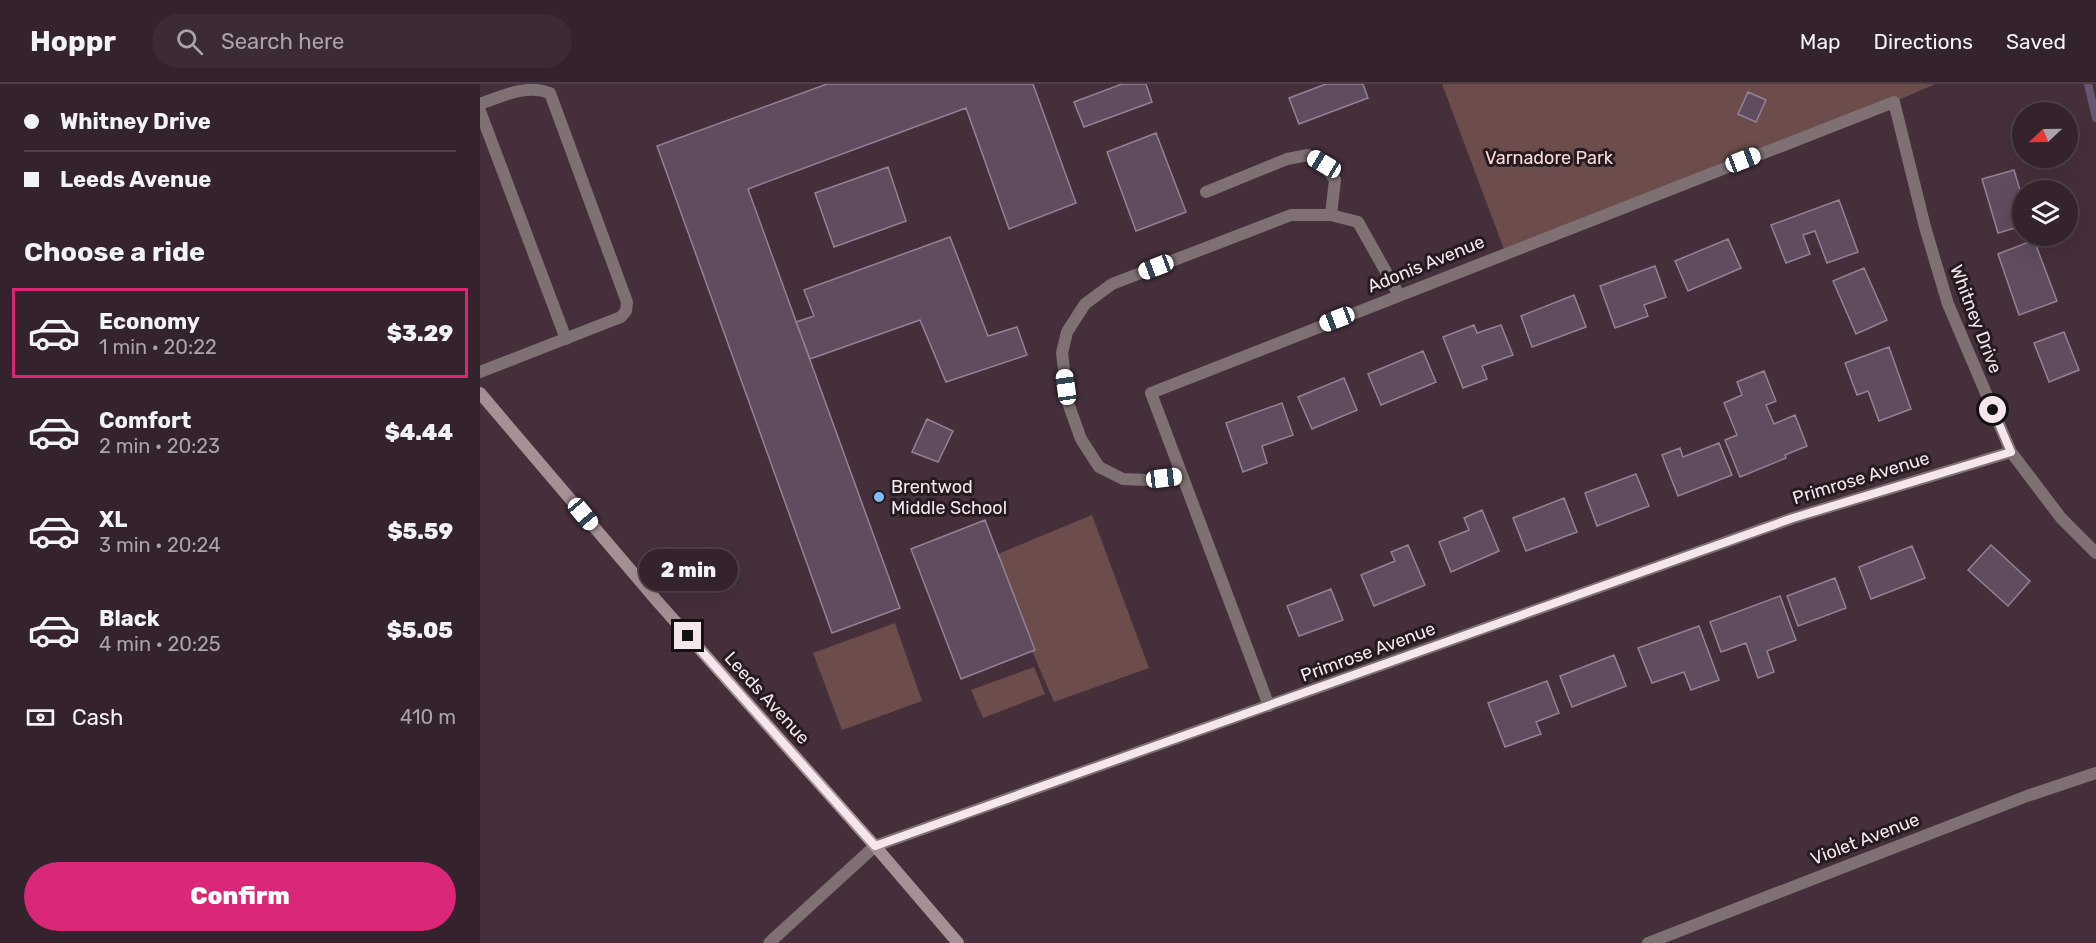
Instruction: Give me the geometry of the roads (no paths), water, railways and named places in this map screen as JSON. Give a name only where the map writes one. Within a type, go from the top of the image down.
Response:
[{"type":"street","points":[[480,105],[524,88],[542,88],[550,93],[627,302],[626,311],[621,318],[480,372]]},
{"type":"street","name":"Adonis Avenue","points":[[1269,706],[1151,393],[1894,102]]},
{"type":"street","name":"Whitney Drive","points":[[1894,102],[1924,227],[1947,304],[2011,452],[2061,518],[2096,553]]},
{"type":"street","points":[[480,111],[567,339]]},
{"type":"street","points":[[1206,192],[1287,159],[1308,155],[1324,164],[1335,180],[1331,215]]},
{"type":"street","points":[[1182,476],[1146,480],[1123,479],[1099,467],[1081,439],[1068,404],[1062,353],[1067,332],[1085,304],[1112,284],[1291,215],[1331,215],[1358,222],[1399,294]]},
{"type":"street","name":"Leeds Avenue","points":[[480,393],[657,601],[958,943]]},
{"type":"street","name":"Primrose Avenue","points":[[769,943],[875,846],[1793,518],[2011,452]]},
{"type":"street","name":"Violet Avenue","points":[[1648,943],[2027,796],[2096,773]]},
{"type":"waterway","points":[[2088,84],[2096,118]]},
{"type":"place","name":"Brentwod Middle School","points":[[879,497]]},
{"type":"park label","name":"Varnadore Park","points":[[1549,158]]}]
